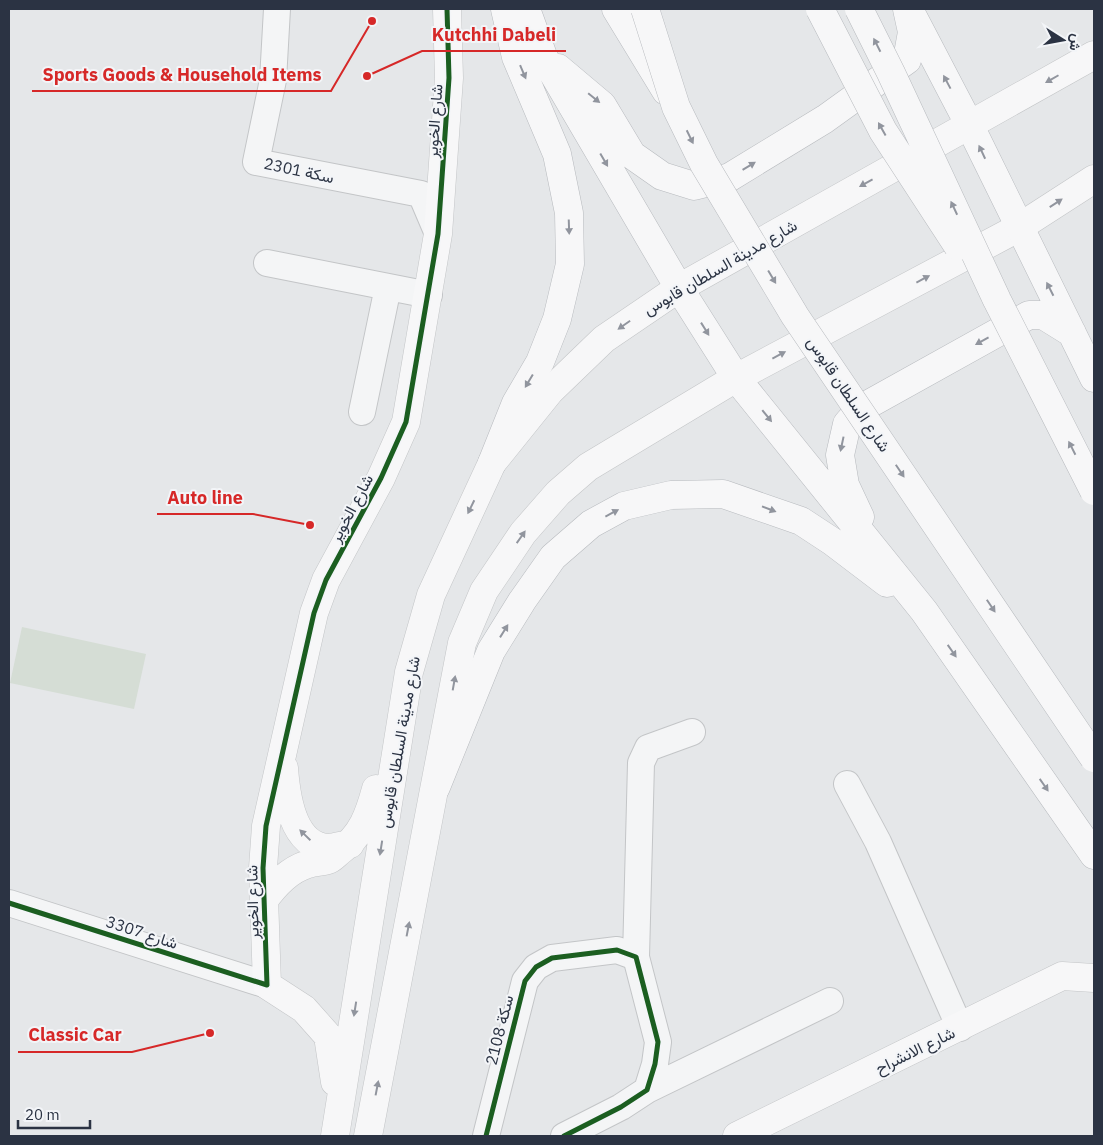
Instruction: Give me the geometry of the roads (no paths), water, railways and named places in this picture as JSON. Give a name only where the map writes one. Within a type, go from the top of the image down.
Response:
[{"type":"main road","name":"شارع الخوير","points":[[267,985],[264,900],[266,826],[282,747],[314,613],[326,580],[381,478],[406,422],[430,295],[438,234],[449,78],[447,9]]},
{"type":"main road","points":[[492,463],[516,404],[540,362],[557,319],[570,264],[569,213],[557,154],[516,57],[504,9]]},
{"type":"main road","points":[[526,9],[543,56],[679,288],[736,378],[924,611],[1094,855]]},
{"type":"main road","points":[[616,9],[676,107]]},
{"type":"main road","name":"شارع السلطان قابوس","points":[[645,9],[676,107],[704,164],[796,316],[1094,758]]},
{"type":"main road","points":[[820,9],[883,131],[942,224],[997,300]]},
{"type":"main road","points":[[859,9],[997,300],[1094,491]]},
{"type":"main road","points":[[543,56],[602,105],[632,156],[662,176],[694,186],[730,178],[825,119],[907,60],[912,32],[908,9]]},
{"type":"main road","points":[[908,9],[970,126],[1018,228],[1094,378]]},
{"type":"main road","name":"شارع مدينة السلطان قابوس","points":[[334,1136],[408,672],[431,595],[492,463],[550,392],[604,339],[679,288],[1094,55]]},
{"type":"main road","points":[[368,1136],[462,643],[484,591],[523,533],[558,493],[588,468],[736,378],[1018,228],[1094,179]]},
{"type":"main road","points":[[886,566],[845,486],[840,455],[847,424],[860,409],[1029,315],[1043,315],[1072,333]]},
{"type":"main road","points":[[436,787],[491,651],[522,601],[553,557],[590,524],[624,506],[671,495],[723,494],[759,506],[800,521],[825,537],[924,611]]},
{"type":"main road","points":[[264,900],[276,884],[292,871],[308,864],[329,860],[350,844],[361,831],[368,818],[408,672]]},
{"type":"main road","points":[[282,747],[290,808],[297,827],[311,841],[326,848],[350,844]]},
{"type":"main road","name":"شارع الانشراح","points":[[737,1136],[960,1028],[1062,976],[1094,978]]},
{"type":"main road","points":[[267,985],[304,1009],[328,1036],[335,1077],[334,1136]]},
{"type":"street","name":"سكة 2301","points":[[277,9],[274,80],[256,162],[421,194],[438,234]]},
{"type":"street","points":[[267,263],[430,295]]},
{"type":"street","points":[[362,412],[388,287]]},
{"type":"street","points":[[647,1090],[655,1064],[658,1042],[636,957],[641,763],[648,748],[692,732]]},
{"type":"street","points":[[847,784],[878,842],[960,1028]]},
{"type":"street","name":"3307 شارع","points":[[9,904],[267,985]]},
{"type":"street","name":"سكة 2108","points":[[486,1136],[519,999],[525,981],[536,967],[552,958],[617,950],[636,957]]},
{"type":"street","points":[[564,1136],[621,1107],[647,1090],[830,1001]]},
{"type":"place","name":"Sports Goods & Household Items","points":[[372,21]]},
{"type":"place","name":"Kutchhi Dabeli","points":[[367,76]]},
{"type":"place","name":"Auto line","points":[[310,525]]},
{"type":"place","name":"Classic Car","points":[[210,1033]]}]
